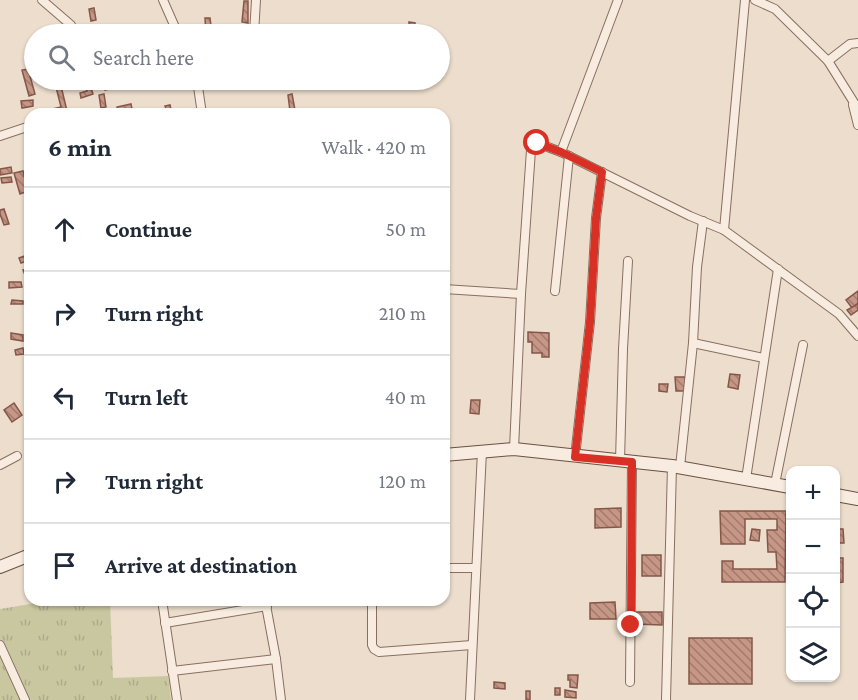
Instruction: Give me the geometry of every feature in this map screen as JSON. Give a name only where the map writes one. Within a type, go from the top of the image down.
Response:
[{"type":"street","points":[[42,0],[70,24]]},
{"type":"street","points":[[163,0],[173,24]]},
{"type":"street","points":[[255,24],[256,0]]},
{"type":"street","points":[[555,291],[565,154],[618,0]]},
{"type":"street","points":[[724,230],[745,0]]},
{"type":"street","points":[[755,0],[775,9],[828,61],[858,110]]},
{"type":"street","points":[[828,61],[850,44],[858,43]]},
{"type":"street","points":[[198,90],[201,108]]},
{"type":"street","points":[[851,99],[858,125]]},
{"type":"street","points":[[0,136],[24,128]]},
{"type":"street","points":[[514,449],[521,294],[531,150],[537,143],[565,154],[703,222],[724,230],[839,314],[858,336]]},
{"type":"street","points":[[575,457],[590,322],[596,218],[602,172]]},
{"type":"street","points":[[666,700],[676,466],[693,343],[697,267],[703,222]]},
{"type":"street","points":[[628,261],[623,349],[630,682]]},
{"type":"street","points":[[746,479],[778,269]]},
{"type":"street","points":[[450,289],[521,294]]},
{"type":"street","points":[[693,343],[764,358]]},
{"type":"street","points":[[775,484],[803,345]]},
{"type":"street","points":[[450,454],[514,449],[676,466],[786,486]]},
{"type":"street","points":[[470,700],[482,451]]},
{"type":"street","points":[[0,465],[17,456]]},
{"type":"street","points":[[840,496],[858,499]]},
{"type":"street","points":[[0,567],[24,557]]},
{"type":"street","points":[[450,568],[476,568]]},
{"type":"street","points":[[163,606],[177,700]]},
{"type":"street","points":[[165,623],[251,606]]},
{"type":"street","points":[[267,606],[281,700]]},
{"type":"street","points":[[372,606],[372,645],[379,652],[472,645]]},
{"type":"street","points":[[0,645],[25,700]]},
{"type":"street","points":[[172,671],[276,659]]},
{"type":"green space","points":[[24,605],[110,606],[113,678],[168,676],[171,700],[0,700],[0,609]]},
{"type":"building","points":[[244,1],[248,1],[248,23],[242,22]]},
{"type":"building","points":[[94,8],[96,20],[91,21],[89,9]]},
{"type":"building","points":[[205,18],[210,18],[211,24],[205,24]]},
{"type":"building","points":[[27,90],[34,90],[35,94],[29,96]]},
{"type":"building","points":[[57,90],[62,90],[66,108],[57,108],[61,107]]},
{"type":"building","points":[[92,90],[93,94],[81,98],[80,93]]},
{"type":"building","points":[[104,94],[106,107],[101,108],[99,95]]},
{"type":"building","points":[[292,94],[295,108],[290,108],[288,95]]},
{"type":"building","points":[[33,100],[33,106],[22,108],[21,101]]},
{"type":"building","points":[[131,104],[132,108],[117,108]]},
{"type":"building","points":[[11,167],[12,173],[0,175],[0,169]]},
{"type":"building","points":[[23,171],[24,192],[20,194],[14,173]]},
{"type":"building","points":[[11,177],[12,182],[2,183],[1,178]]},
{"type":"building","points":[[4,209],[9,224],[4,225],[0,210]]},
{"type":"building","points":[[24,256],[24,262],[21,263],[19,258]]},
{"type":"building","points":[[9,282],[21,282],[22,287],[9,288]]},
{"type":"building","points":[[858,291],[858,303],[852,308],[846,300]]},
{"type":"building","points":[[12,300],[23,301],[23,304],[11,304]]},
{"type":"building","points":[[858,304],[858,310],[851,315],[847,310]]},
{"type":"building","points":[[528,332],[549,333],[549,357],[542,357],[542,353],[532,353],[532,342],[528,342]]},
{"type":"building","points":[[11,333],[23,335],[23,341],[11,339]]},
{"type":"building","points":[[23,348],[24,354],[16,355],[15,350]]},
{"type":"building","points":[[730,374],[740,375],[738,389],[728,387]]},
{"type":"building","points":[[675,377],[686,377],[686,391],[676,391]]},
{"type":"building","points":[[659,384],[668,384],[667,392],[659,391]]},
{"type":"building","points":[[471,400],[480,400],[479,414],[470,413]]},
{"type":"building","points":[[14,403],[22,415],[12,422],[4,410]]},
{"type":"building","points":[[621,508],[621,527],[595,528],[595,509]]},
{"type":"building","points":[[720,511],[786,511],[785,582],[722,582],[722,561],[733,561],[733,569],[777,569],[776,552],[768,552],[767,530],[777,530],[777,519],[745,519],[745,544],[721,544]]},
{"type":"building","points":[[752,529],[760,530],[759,541],[750,540]]},
{"type":"building","points":[[840,529],[843,529],[844,543],[840,543]]},
{"type":"building","points":[[642,555],[661,555],[661,576],[642,576]]},
{"type":"building","points":[[840,558],[843,558],[843,582],[840,582]]},
{"type":"building","points":[[615,602],[616,619],[590,619],[590,603]]},
{"type":"building","points":[[634,612],[662,612],[662,625],[634,624]]},
{"type":"building","points":[[689,638],[752,638],[752,684],[689,684]]},
{"type":"building","points":[[568,675],[578,675],[577,688],[570,687]]},
{"type":"building","points":[[494,682],[505,683],[505,689],[494,688]]},
{"type":"building","points":[[555,688],[560,688],[560,695],[555,695]]},
{"type":"building","points":[[565,690],[576,692],[576,698],[565,697]]},
{"type":"building","points":[[526,691],[530,691],[530,700],[526,700]]},
{"type":"route","points":[[537,143],[602,172],[596,218],[590,322],[575,457],[632,462],[631,625]]}]
